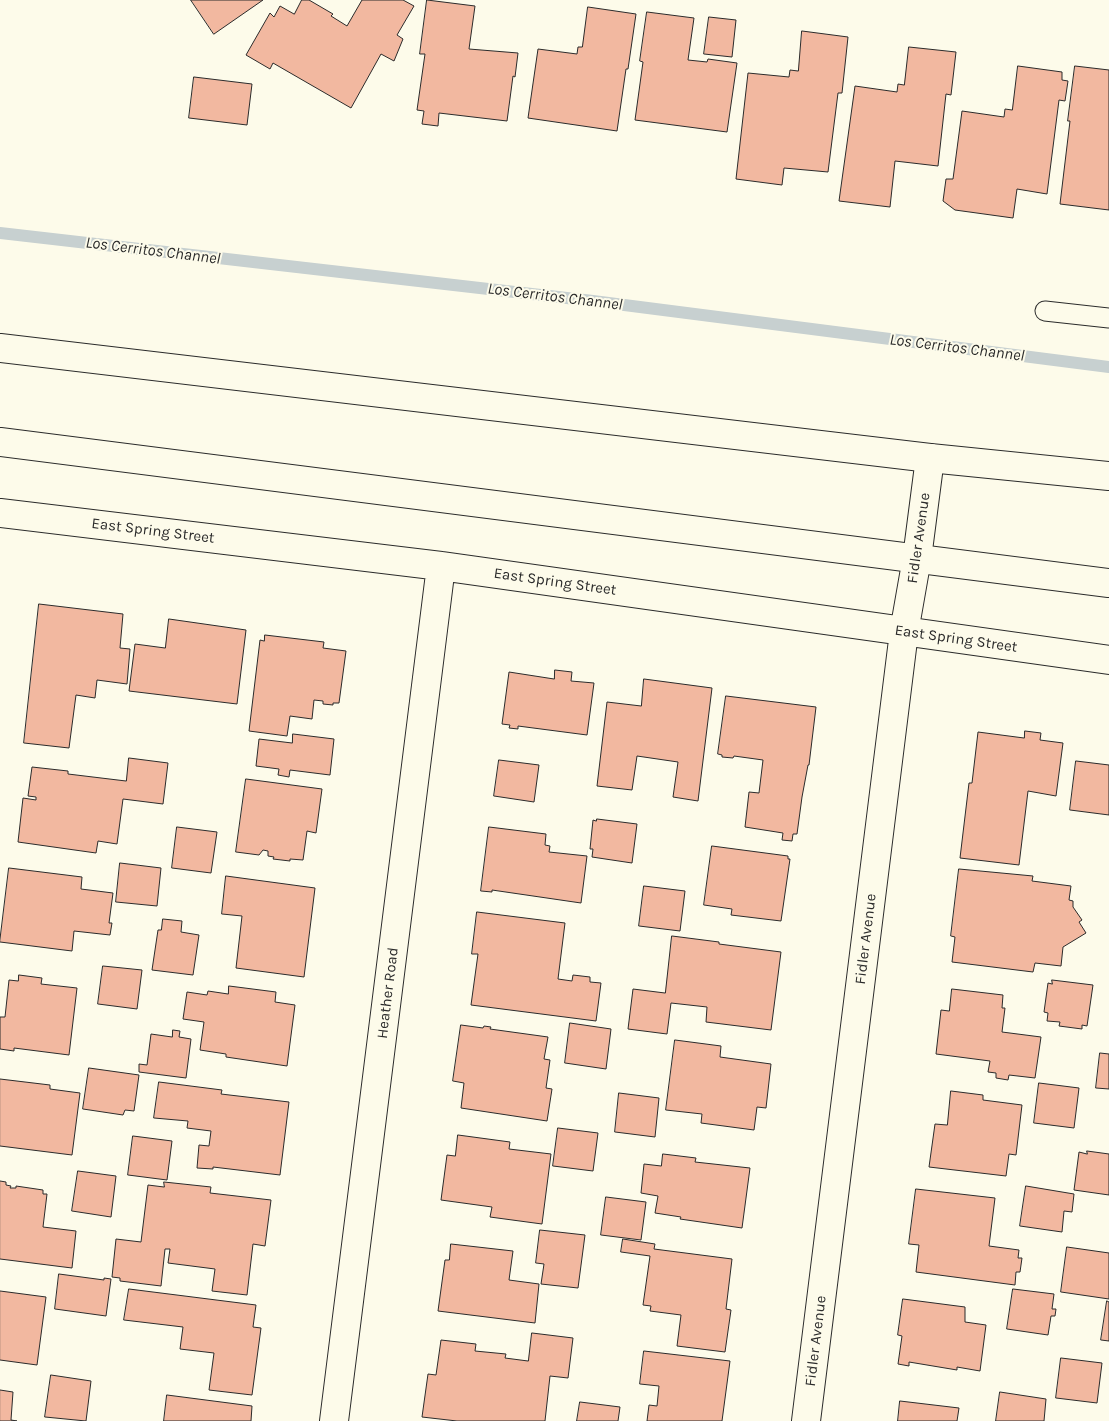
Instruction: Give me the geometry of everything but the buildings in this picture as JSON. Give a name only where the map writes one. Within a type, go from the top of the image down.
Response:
[{"type":"street","points":[[0,348],[930,458],[1109,476]]},
{"type":"street","points":[[0,442],[1109,583]]},
{"type":"street","name":"Fidler Avenue","points":[[806,1421],[904,632],[917,558],[930,458]]},
{"type":"street","name":"East Spring Street","points":[[0,513],[441,566],[1109,660]]},
{"type":"street","name":"Heather Road","points":[[334,1421],[441,566]]},
{"type":"lane","points":[[1045,310],[1109,318]]},
{"type":"waterway","name":"Los Cerritos Channel","points":[[0,233],[593,301],[1109,367]]}]
